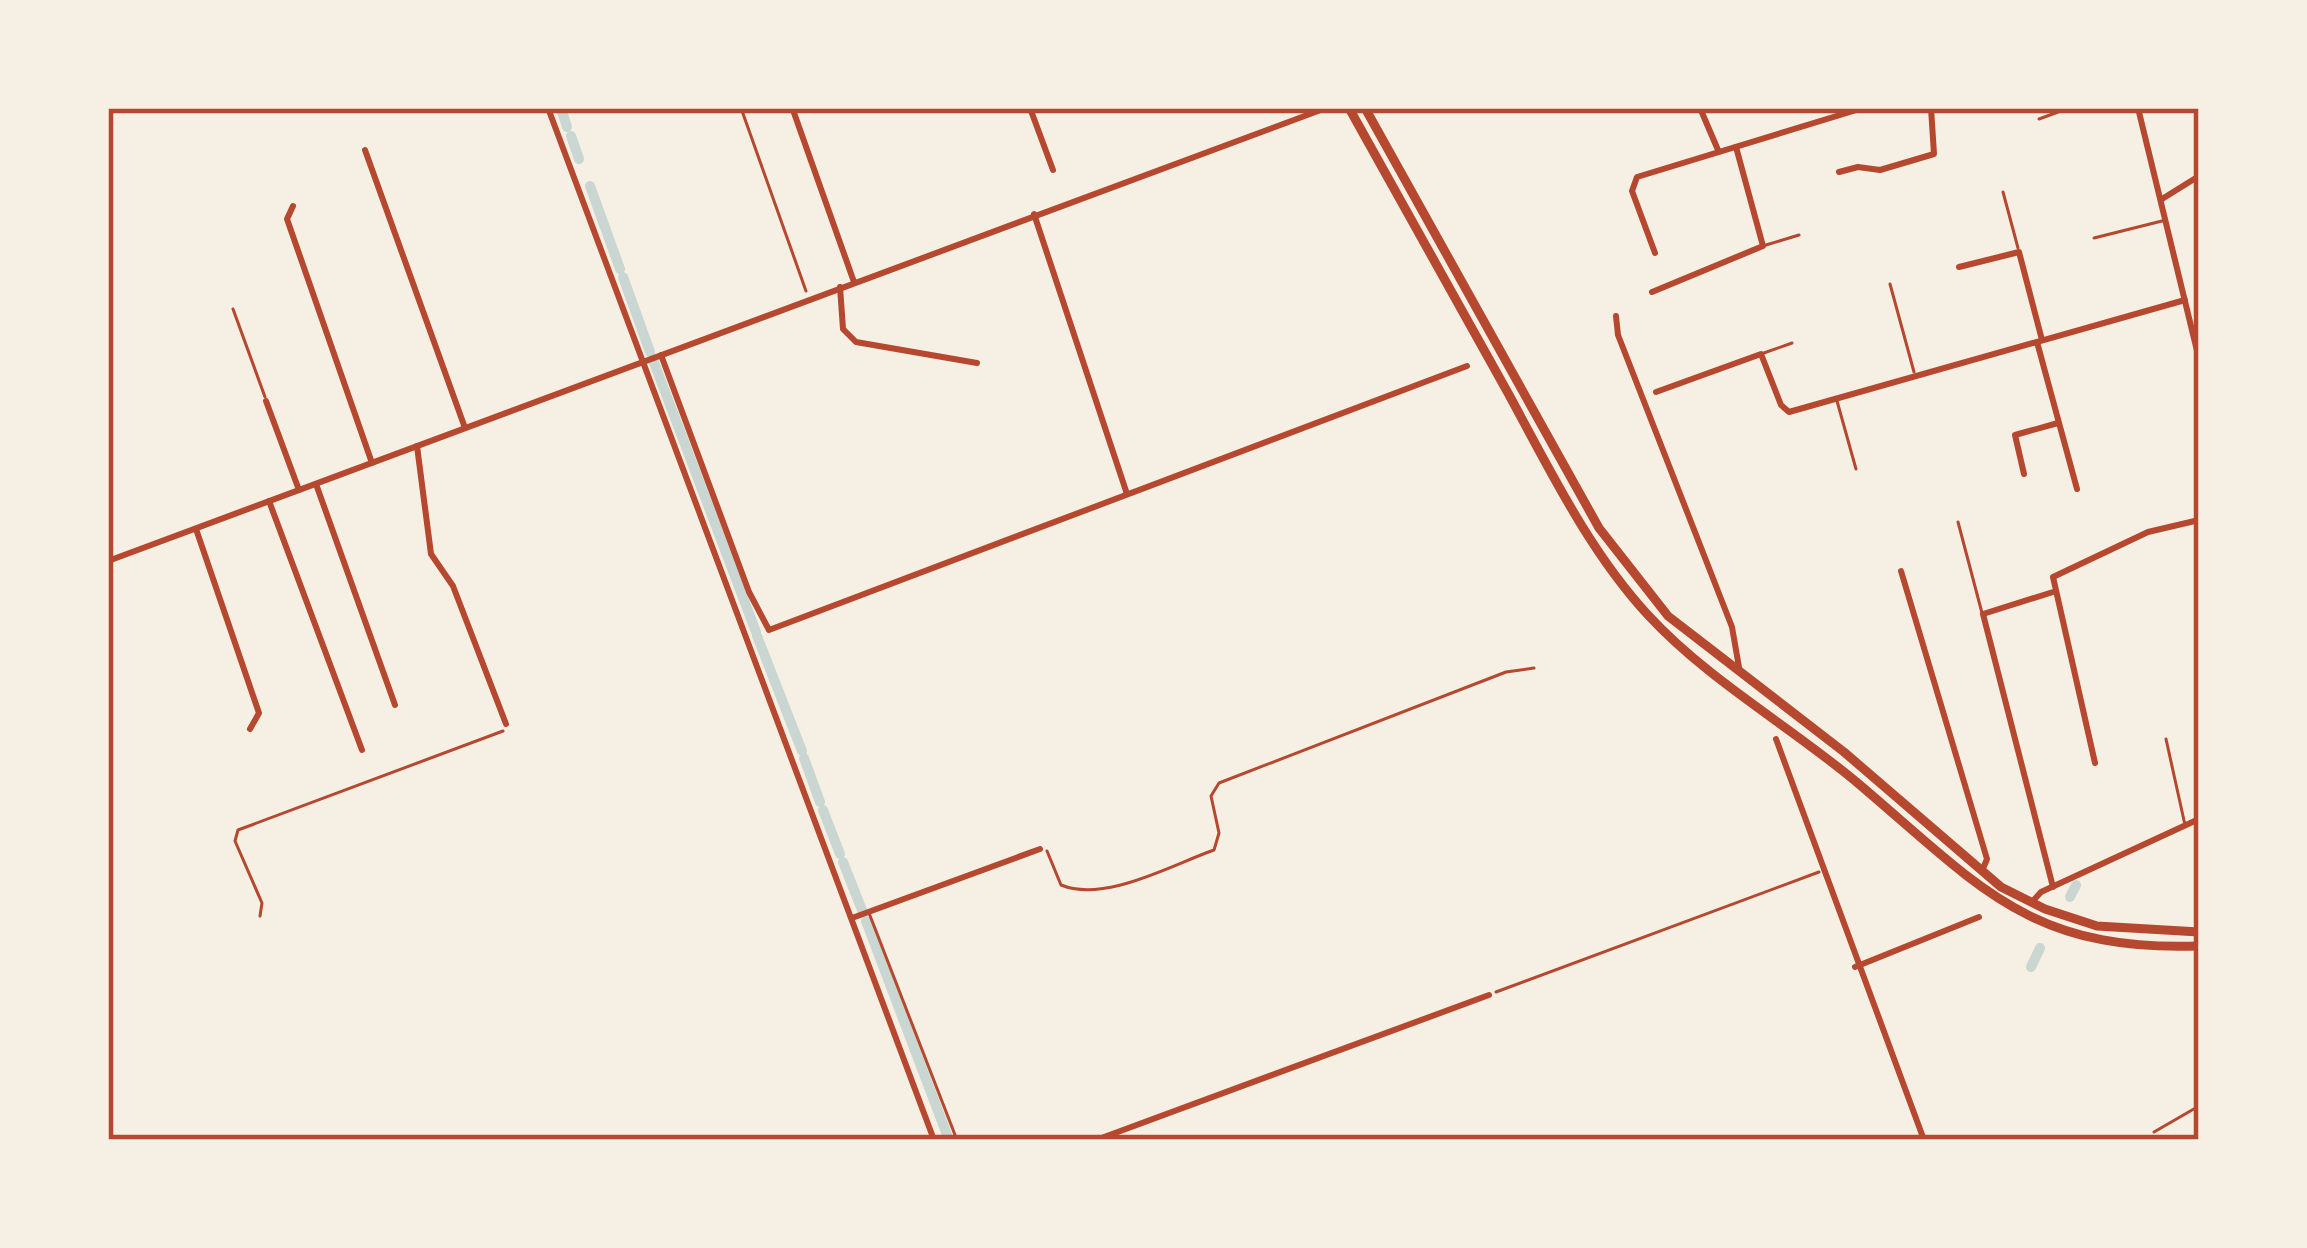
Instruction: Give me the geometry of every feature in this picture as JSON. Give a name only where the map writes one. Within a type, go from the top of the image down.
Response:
[{"type":"highway","points":[[1349,108],[1574,513],[1648,615],[1692,658],[1832,760],[1960,875],[2003,905],[2046,926],[2092,939],[2145,948],[2199,946]]},
{"type":"highway","points":[[1365,108],[1606,538],[1668,616],[1738,675],[1844,752],[1981,872],[2031,903],[2097,926],[2199,932]]},
{"type":"street","points":[[548,108],[934,1140]]},
{"type":"street","points":[[1030,108],[1053,170]]},
{"type":"street","points":[[108,562],[1326,108]]},
{"type":"street","points":[[1700,108],[1718,150]]},
{"type":"street","points":[[1655,253],[1631,184],[1718,150],[1863,108]]},
{"type":"street","points":[[1839,172],[1858,167],[1880,170],[1934,154],[1931,108]]},
{"type":"street","points":[[2138,108],[2185,300],[2194,319],[2199,359]]},
{"type":"street","points":[[793,110],[854,282]]},
{"type":"street","points":[[1652,292],[1763,247],[1736,147]]},
{"type":"street","points":[[365,150],[465,428]]},
{"type":"street","points":[[2160,201],[2199,176]]},
{"type":"street","points":[[293,206],[287,219],[372,463]]},
{"type":"street","points":[[1034,214],[1127,494]]},
{"type":"street","points":[[1959,267],[2019,252],[2077,489]]},
{"type":"street","points":[[840,287],[843,329],[856,342],[977,363]]},
{"type":"street","points":[[1656,392],[1761,355],[1785,410],[2185,300]]},
{"type":"street","points":[[1616,316],[1618,335],[1732,627],[1742,664],[1738,675]]},
{"type":"street","points":[[661,355],[749,592],[769,630],[1467,366]]},
{"type":"street","points":[[266,400],[299,490]]},
{"type":"street","points":[[2024,474],[2015,436],[2058,423]]},
{"type":"street","points":[[417,446],[431,554],[453,586],[506,724]]},
{"type":"street","points":[[316,484],[395,705]]},
{"type":"street","points":[[268,501],[362,750]]},
{"type":"street","points":[[2095,763],[2053,592],[2058,571],[2102,558],[2148,532],[2199,520]]},
{"type":"street","points":[[196,529],[259,713],[250,729]]},
{"type":"street","points":[[1901,571],[1988,860],[1981,872]]},
{"type":"street","points":[[2053,592],[1982,614],[2053,887]]},
{"type":"street","points":[[1775,740],[1924,1140]]},
{"type":"street","points":[[2031,903],[2053,887],[2199,819]]},
{"type":"street","points":[[851,918],[1040,849]]},
{"type":"street","points":[[1856,967],[1979,917]]},
{"type":"street","points":[[1096,1140],[1489,995]]},
{"type":"lane","points":[[2039,119],[2069,108]]},
{"type":"lane","points":[[2003,192],[2019,252]]},
{"type":"lane","points":[[2094,238],[2164,220]]},
{"type":"lane","points":[[1763,247],[1799,235]]},
{"type":"lane","points":[[1890,284],[1914,372]]},
{"type":"lane","points":[[233,309],[266,400]]},
{"type":"lane","points":[[1761,355],[1792,343]]},
{"type":"lane","points":[[1836,398],[1856,469]]},
{"type":"lane","points":[[1958,522],[1982,614]]},
{"type":"lane","points":[[2166,739],[2186,826]]},
{"type":"lane","points":[[869,913],[957,1140]]},
{"type":"path","points":[[741,108],[809,298]]},
{"type":"path","points":[[1040,849],[1047,851],[1061,885],[1075,891],[1120,883],[1214,850],[1220,833],[1211,796],[1219,783],[1506,672],[1534,668]]},
{"type":"path","points":[[260,916],[262,903],[235,841],[238,830],[502,734],[506,724]]},
{"type":"path","points":[[1489,995],[1820,871]]},
{"type":"path","points":[[2153,1132],[2199,1106]]},
{"type":"waterway","points":[[561,108],[567,127]]},
{"type":"waterway","points":[[571,136],[579,159]]},
{"type":"waterway","points":[[590,186],[620,269]]},
{"type":"waterway","points":[[623,277],[650,352]]},
{"type":"waterway","points":[[653,360],[756,632]]},
{"type":"waterway","points":[[757,636],[802,751]]},
{"type":"waterway","points":[[804,758],[820,802]]},
{"type":"waterway","points":[[823,810],[840,854]]},
{"type":"waterway","points":[[843,862],[862,910]]},
{"type":"waterway","points":[[2070,897],[2076,885]]},
{"type":"waterway","points":[[866,921],[949,1140]]},
{"type":"waterway","points":[[2031,967],[2040,948]]}]
